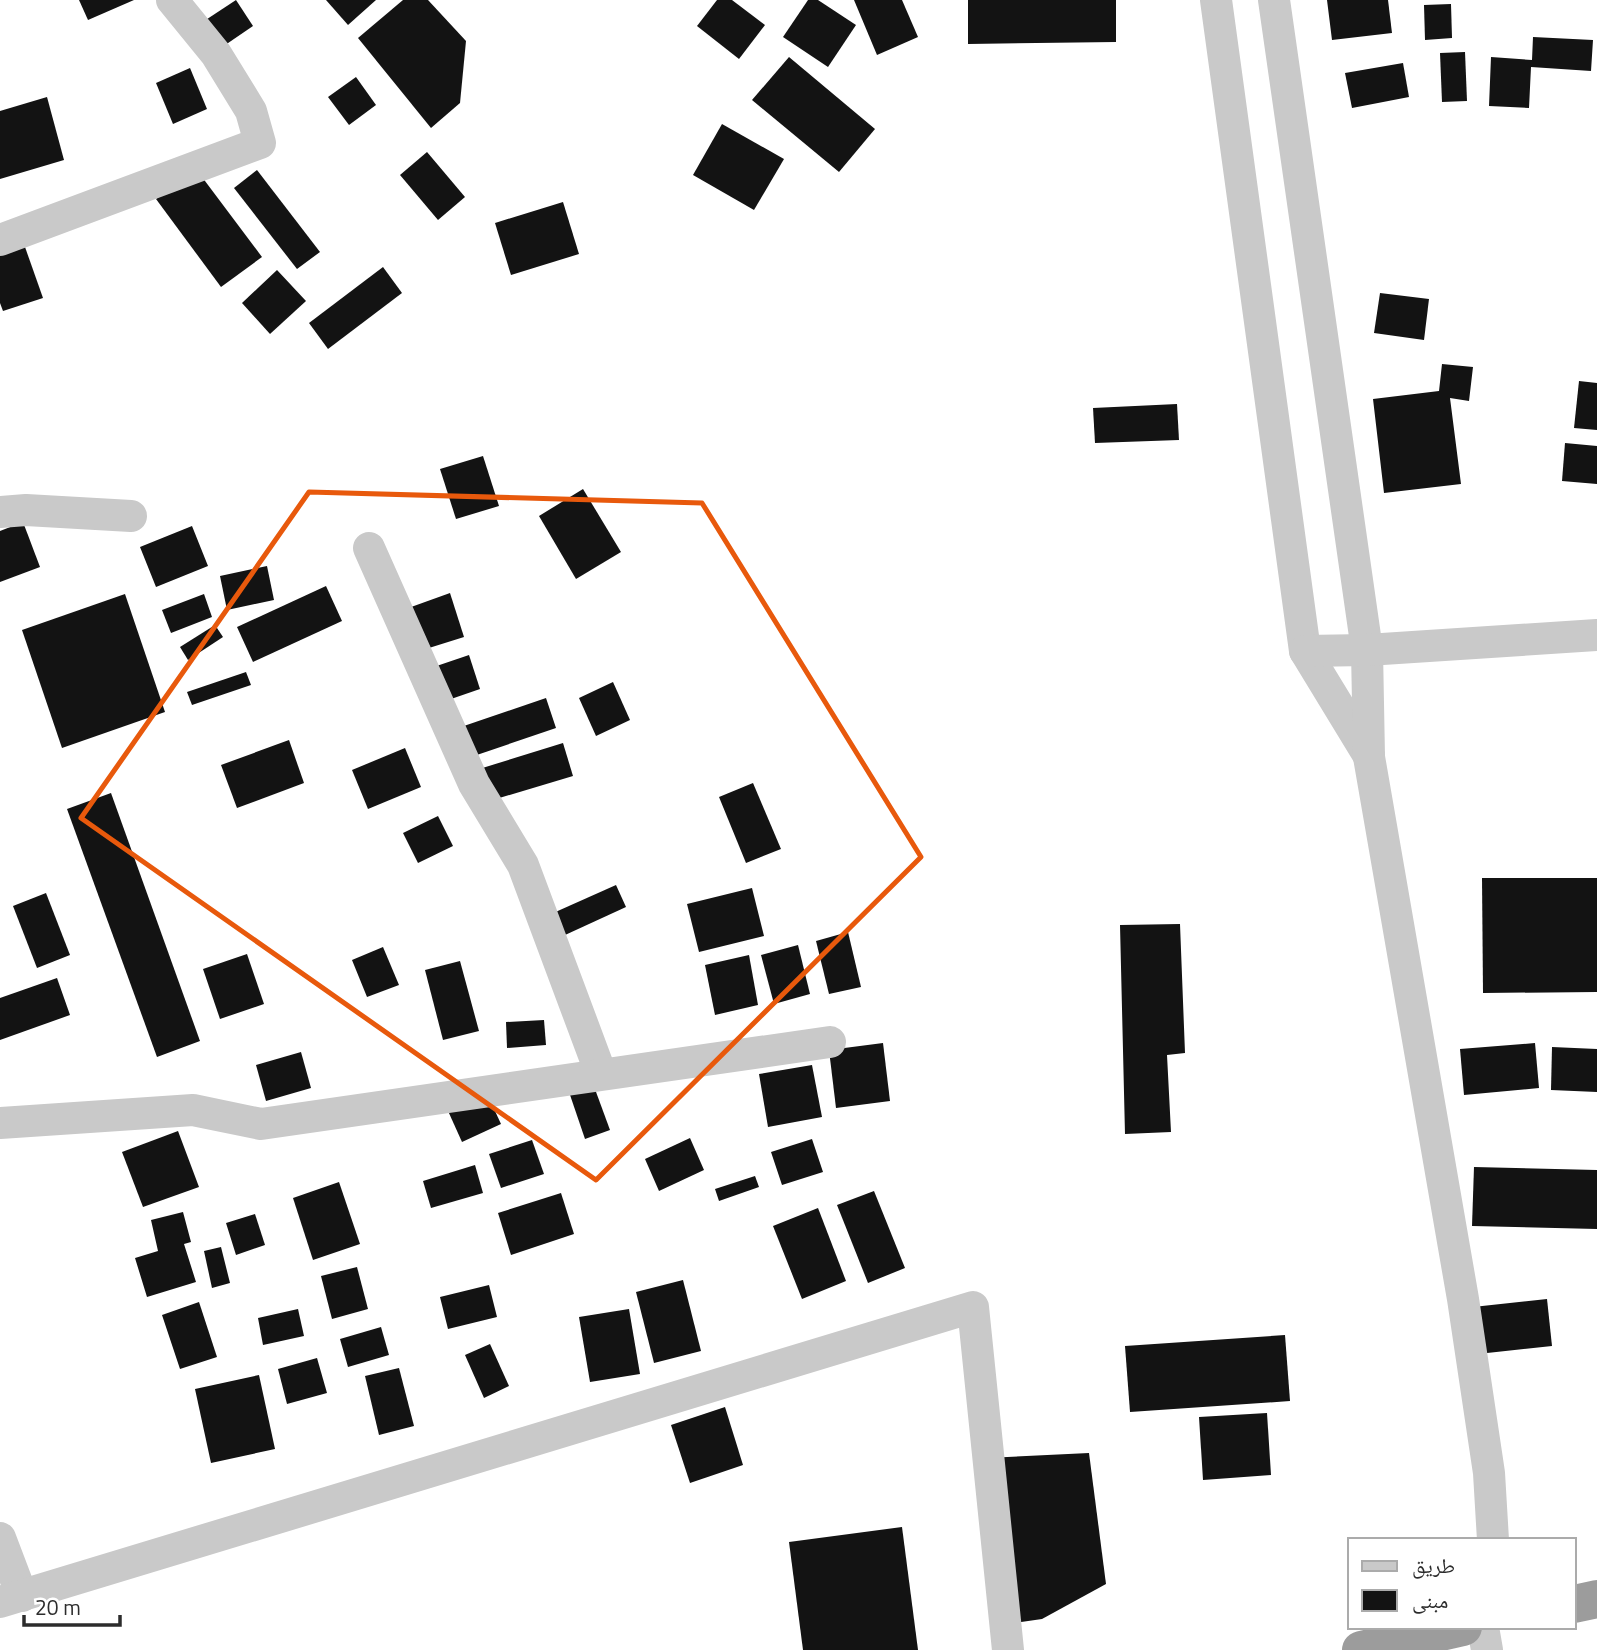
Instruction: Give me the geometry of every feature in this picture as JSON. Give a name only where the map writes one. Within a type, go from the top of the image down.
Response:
[{"type":"highway","points":[[1576,1604],[1597,1599]]},
{"type":"highway","points":[[1361,1650],[1454,1629]]},
{"type":"street","points":[[0,240],[260,143],[251,111],[216,54],[172,0]]},
{"type":"street","points":[[1216,0],[1305,651],[1369,757]]},
{"type":"street","points":[[1274,0],[1367,650],[1369,757],[1463,1299],[1489,1473],[1493,1538]]},
{"type":"street","points":[[0,512],[26,510],[131,516]]},
{"type":"street","points":[[369,548],[474,784],[523,865],[601,1074]]},
{"type":"street","points":[[1305,651],[1367,650],[1597,635]]},
{"type":"street","points":[[0,1124],[193,1110],[261,1124],[830,1042]]},
{"type":"street","points":[[0,1538],[11,1599],[973,1307],[1009,1650]]},
{"type":"street","points":[[1483,1629],[1487,1650]]},
{"type":"highlighted area","points":[[309,492],[702,503],[921,857],[596,1180],[81,818]]},
{"type":"building","points":[[79,0],[134,0],[88,20]]},
{"type":"building","points":[[236,0],[253,26],[212,54],[195,27]]},
{"type":"building","points":[[326,0],[376,0],[348,25]]},
{"type":"building","points":[[403,0],[428,0],[466,41],[460,103],[431,128],[358,38]]},
{"type":"building","points":[[717,0],[732,0],[765,25],[739,59],[697,26]]},
{"type":"building","points":[[808,0],[818,0],[856,25],[828,67],[783,37]]},
{"type":"building","points":[[854,0],[902,0],[918,37],[877,55]]},
{"type":"building","points":[[968,0],[1116,0],[1116,42],[968,44]]},
{"type":"building","points":[[1327,0],[1388,0],[1392,33],[1332,40]]},
{"type":"building","points":[[1451,4],[1452,38],[1425,40],[1424,5]]},
{"type":"building","points":[[1533,37],[1593,40],[1591,71],[1531,67],[1529,108],[1489,106],[1491,57],[1532,60]]},
{"type":"building","points":[[1465,52],[1467,101],[1442,102],[1440,53]]},
{"type":"building","points":[[789,57],[875,129],[839,172],[752,100]]},
{"type":"building","points":[[1403,63],[1409,97],[1352,108],[1345,73]]},
{"type":"building","points":[[190,68],[207,109],[173,124],[156,83]]},
{"type":"building","points":[[356,77],[376,105],[349,125],[328,97]]},
{"type":"building","points":[[47,97],[64,160],[0,179],[0,111]]},
{"type":"building","points":[[722,124],[784,159],[754,210],[693,175]]},
{"type":"building","points":[[427,152],[465,197],[438,220],[400,175]]},
{"type":"building","points":[[196,169],[262,257],[221,287],[156,199]]},
{"type":"building","points":[[257,170],[320,252],[297,269],[234,188]]},
{"type":"building","points":[[563,202],[579,254],[511,275],[495,223]]},
{"type":"building","points":[[25,247],[43,298],[3,311],[0,303],[0,255]]},
{"type":"building","points":[[383,267],[402,293],[328,349],[309,323]]},
{"type":"building","points":[[277,270],[306,301],[270,334],[242,303]]},
{"type":"building","points":[[1380,293],[1429,299],[1424,340],[1374,333]]},
{"type":"building","points":[[1442,364],[1473,367],[1469,401],[1450,398],[1461,484],[1384,493],[1373,399],[1439,391]]},
{"type":"building","points":[[1579,381],[1597,383],[1597,430],[1574,428]]},
{"type":"building","points":[[1177,404],[1179,440],[1095,443],[1093,408]]},
{"type":"building","points":[[1565,443],[1597,446],[1597,484],[1562,481]]},
{"type":"building","points":[[483,456],[499,506],[456,519],[440,469]]},
{"type":"building","points":[[583,489],[621,552],[576,579],[539,516]]},
{"type":"building","points":[[23,522],[40,567],[0,582],[0,531]]},
{"type":"building","points":[[192,526],[208,566],[156,587],[140,547]]},
{"type":"building","points":[[267,566],[274,600],[227,610],[220,576]]},
{"type":"building","points":[[326,586],[342,621],[253,662],[237,627]]},
{"type":"building","points":[[450,593],[464,637],[413,653],[400,611]]},
{"type":"building","points":[[125,594],[165,712],[62,748],[22,630]]},
{"type":"building","points":[[204,594],[212,617],[171,633],[162,610]]},
{"type":"building","points":[[215,625],[223,637],[188,660],[180,647]]},
{"type":"building","points":[[469,655],[480,689],[425,708],[413,674]]},
{"type":"building","points":[[246,672],[251,685],[192,705],[187,692]]},
{"type":"building","points":[[613,682],[630,720],[596,736],[579,698]]},
{"type":"building","points":[[546,698],[556,728],[465,759],[455,729]]},
{"type":"building","points":[[289,740],[304,783],[237,808],[221,765]]},
{"type":"building","points":[[563,743],[573,776],[486,802],[476,770]]},
{"type":"building","points":[[405,748],[421,787],[368,809],[352,770]]},
{"type":"building","points":[[753,783],[781,849],[746,863],[719,797]]},
{"type":"building","points":[[111,793],[200,1041],[157,1057],[67,809]]},
{"type":"building","points":[[438,816],[453,846],[418,863],[403,833]]},
{"type":"building","points":[[1482,878],[1597,878],[1597,992],[1483,993]]},
{"type":"building","points":[[616,885],[626,907],[552,941],[542,918]]},
{"type":"building","points":[[752,888],[764,936],[699,952],[687,904]]},
{"type":"building","points":[[46,893],[70,955],[37,968],[13,906]]},
{"type":"building","points":[[1180,924],[1185,1053],[1167,1055],[1171,1132],[1125,1134],[1120,925]]},
{"type":"building","points":[[848,932],[861,987],[829,994],[816,941]]},
{"type":"building","points":[[798,945],[810,994],[774,1004],[761,955]]},
{"type":"building","points":[[383,947],[399,985],[367,997],[352,960]]},
{"type":"building","points":[[247,954],[264,1004],[220,1019],[203,969]]},
{"type":"building","points":[[749,955],[758,1005],[715,1015],[705,965]]},
{"type":"building","points":[[460,961],[479,1031],[443,1040],[425,970]]},
{"type":"building","points":[[57,978],[70,1015],[0,1040],[0,998]]},
{"type":"building","points":[[544,1020],[546,1045],[507,1048],[506,1022]]},
{"type":"building","points":[[883,1043],[890,1101],[836,1108],[829,1050]]},
{"type":"building","points":[[1535,1043],[1539,1088],[1464,1095],[1460,1049]]},
{"type":"building","points":[[1552,1047],[1597,1049],[1597,1092],[1551,1090]]},
{"type":"building","points":[[301,1052],[311,1088],[266,1101],[256,1065]]},
{"type":"building","points":[[812,1065],[822,1117],[768,1127],[759,1074]]},
{"type":"building","points":[[592,1081],[610,1130],[585,1139],[568,1089]]},
{"type":"building","points":[[483,1085],[501,1124],[462,1142],[444,1102]]},
{"type":"building","points":[[178,1131],[199,1187],[143,1207],[122,1152]]},
{"type":"building","points":[[690,1138],[704,1170],[659,1191],[645,1159]]},
{"type":"building","points":[[812,1139],[823,1172],[782,1185],[771,1152]]},
{"type":"building","points":[[532,1140],[544,1174],[501,1188],[489,1154]]},
{"type":"building","points":[[475,1165],[483,1193],[431,1208],[423,1181]]},
{"type":"building","points":[[1474,1167],[1597,1170],[1597,1229],[1472,1226]]},
{"type":"building","points":[[755,1176],[759,1187],[719,1201],[715,1189]]},
{"type":"building","points":[[339,1182],[360,1244],[313,1260],[293,1198]]},
{"type":"building","points":[[874,1191],[905,1268],[868,1283],[837,1205]]},
{"type":"building","points":[[561,1193],[574,1234],[511,1255],[498,1213]]},
{"type":"building","points":[[818,1208],[846,1281],[802,1299],[773,1226]]},
{"type":"building","points":[[183,1212],[191,1242],[184,1244],[196,1282],[147,1297],[135,1258],[158,1251],[151,1220]]},
{"type":"building","points":[[255,1214],[265,1245],[236,1255],[226,1223]]},
{"type":"building","points":[[221,1247],[230,1283],[212,1288],[204,1251]]},
{"type":"building","points":[[357,1267],[368,1309],[332,1319],[321,1276]]},
{"type":"building","points":[[683,1280],[701,1351],[654,1363],[636,1292]]},
{"type":"building","points":[[489,1285],[497,1317],[448,1329],[440,1297]]},
{"type":"building","points":[[1547,1299],[1552,1346],[1478,1354],[1473,1307]]},
{"type":"building","points":[[199,1302],[217,1357],[180,1369],[162,1315]]},
{"type":"building","points":[[298,1309],[304,1336],[263,1345],[258,1318]]},
{"type":"building","points":[[629,1309],[640,1374],[590,1382],[579,1317]]},
{"type":"building","points":[[381,1327],[389,1355],[348,1367],[340,1339]]},
{"type":"building","points":[[1285,1335],[1290,1401],[1130,1412],[1125,1346]]},
{"type":"building","points":[[490,1344],[509,1386],[484,1398],[465,1355]]},
{"type":"building","points":[[317,1358],[327,1393],[287,1404],[278,1369]]},
{"type":"building","points":[[399,1368],[414,1426],[379,1435],[365,1376]]},
{"type":"building","points":[[259,1375],[275,1449],[211,1463],[195,1389]]},
{"type":"building","points":[[725,1407],[743,1465],[690,1483],[671,1425]]},
{"type":"building","points":[[1267,1413],[1271,1475],[1203,1480],[1199,1417]]},
{"type":"building","points":[[1089,1453],[1106,1584],[1042,1619],[993,1626],[986,1458]]},
{"type":"building","points":[[902,1527],[918,1650],[803,1650],[789,1542]]}]
